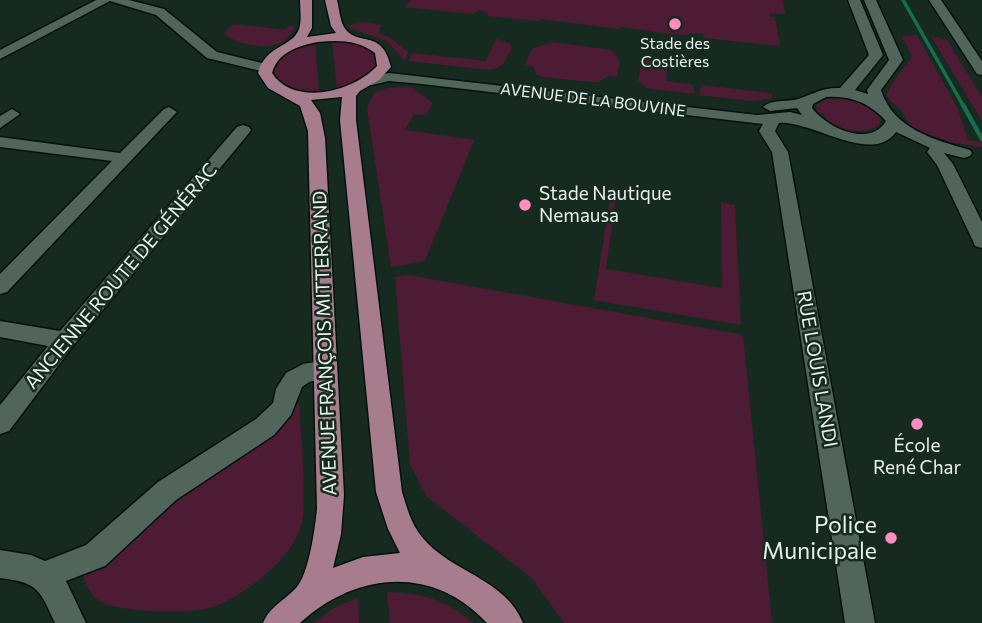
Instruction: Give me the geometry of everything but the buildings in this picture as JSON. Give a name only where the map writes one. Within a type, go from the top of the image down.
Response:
[{"type":"main road","points":[[296,44],[306,28],[306,0]]},
{"type":"main road","points":[[331,0],[337,26],[346,38]]},
{"type":"main road","points":[[319,38],[346,38],[376,47],[382,52],[385,61],[382,71],[362,85],[322,96],[295,94],[272,85],[267,79],[265,68],[278,52],[319,38]]},
{"type":"main road","name":"AVENUE FRANÇOIS MITTERRAND","points":[[362,85],[349,96],[348,120],[389,492],[401,531],[416,556],[441,573]]},
{"type":"main road","name":"AVENUE FRANÇOIS MITTERRAND","points":[[295,94],[309,106],[315,119],[317,138],[331,521],[324,558],[308,597]]},
{"type":"main road","points":[[278,623],[308,597],[343,577],[375,568],[407,567],[441,573],[482,596],[508,623]]},
{"type":"street","points":[[0,55],[105,0]]},
{"type":"street","points":[[114,0],[160,12],[212,55],[265,68]]},
{"type":"street","points":[[155,0],[179,10],[210,38],[230,50],[250,54],[278,52]]},
{"type":"street","points":[[842,93],[853,85],[876,55],[854,0]]},
{"type":"street","points":[[870,0],[896,60],[874,90],[878,104]]},
{"type":"street","points":[[935,0],[982,71]]},
{"type":"street","name":"AVENUE DE LA BOUVINE","points":[[385,61],[418,70],[731,108],[782,107],[806,102],[820,94],[842,93]]},
{"type":"street","name":"AVENUE DE LA BOUVINE","points":[[362,85],[389,77],[774,120],[790,117],[815,123],[850,137],[875,138]]},
{"type":"street","points":[[842,93],[878,104],[891,116],[893,123],[889,132],[875,138]]},
{"type":"street","points":[[806,102],[804,108],[807,116],[815,123]]},
{"type":"street","points":[[0,287],[169,112]]},
{"type":"street","name":"RUE LOUIS LANDI","points":[[774,120],[767,131],[779,152],[860,623]]},
{"type":"street","points":[[893,123],[926,142],[964,153]]},
{"type":"street","name":"ANCIENNE ROUTE DE GÉNÉRAC","points":[[0,423],[65,340],[243,130]]},
{"type":"street","points":[[875,138],[935,152],[982,155]]},
{"type":"street","points":[[0,142],[124,158]]},
{"type":"street","points":[[935,152],[945,164],[982,241]]},
{"type":"street","points":[[0,328],[65,340]]},
{"type":"street","points":[[46,575],[95,556],[167,491],[265,427],[283,408],[288,389],[294,380],[303,374],[326,369]]},
{"type":"street","points":[[0,564],[26,566],[46,575],[71,623]]},
{"type":"shaded area","name":"Stade des Costières","points":[[411,0],[783,0],[785,14],[769,13],[770,17],[775,17],[780,46],[704,38],[703,33],[687,36],[621,27],[488,16],[488,13],[479,10],[473,14],[405,7]]},
{"type":"shaded area","points":[[363,22],[381,25],[379,33],[389,37],[408,52],[405,61],[388,42],[346,26]]},
{"type":"shaded area","points":[[234,24],[285,30],[294,26],[282,42],[262,46],[241,42],[223,34]]},
{"type":"shaded area","points":[[917,35],[958,109],[968,140],[982,142],[982,147],[924,135],[910,127],[903,113],[886,96],[892,83],[912,57],[902,36]]},
{"type":"shaded area","points":[[931,36],[947,40],[982,97],[982,121]]},
{"type":"shaded area","points":[[496,39],[509,43],[512,47],[502,64],[490,70],[408,61],[412,53],[486,61]]},
{"type":"shaded area","points":[[332,40],[365,46],[376,55],[373,56],[377,67],[359,83],[337,90]]},
{"type":"shaded area","points":[[315,42],[319,92],[295,89],[275,78],[274,70],[280,57],[293,49]]},
{"type":"shaded area","points":[[552,42],[611,50],[620,61],[617,77],[610,75],[599,82],[592,82],[543,77],[536,74],[533,66],[524,65],[533,48]]},
{"type":"shaded area","points":[[657,57],[668,59],[666,81],[693,85],[695,94],[646,88],[638,80],[642,60]]},
{"type":"shaded area","points":[[701,85],[771,93],[773,98],[752,101],[699,95]]},
{"type":"shaded area","points":[[411,87],[433,103],[426,115],[414,114],[405,130],[474,140],[425,261],[391,267],[367,108],[374,93],[390,88]]},
{"type":"shaded area","points":[[844,98],[862,103],[880,117],[879,125],[861,131],[848,130],[829,124],[824,114],[816,112],[817,104],[827,99]]},
{"type":"shaded area","points":[[612,187],[617,188],[606,269],[722,288],[721,203],[735,205],[741,325],[594,300]]},
{"type":"shaded area","points":[[408,275],[743,335],[772,623],[564,623],[532,578],[427,497],[410,464],[395,277]]},
{"type":"shaded area","points":[[299,403],[303,520],[286,554],[266,574],[243,592],[209,608],[139,610],[108,604],[95,597],[82,573],[200,475],[254,449]]},
{"type":"shaded area","points":[[387,592],[433,599],[454,609],[473,623],[390,623]]},
{"type":"shaded area","points":[[358,598],[359,623],[314,623],[335,607]]},
{"type":"waterway","points":[[903,0],[964,107]]},
{"type":"waterway","points":[[963,105],[982,139]]},
{"type":"place","name":"Stade des Costières","points":[[675,24]]},
{"type":"place","name":"Stade Nautique Nemausa","points":[[525,205]]},
{"type":"place","name":"École René Char","points":[[917,424]]},
{"type":"place","name":"Police Municipale","points":[[891,538]]}]
